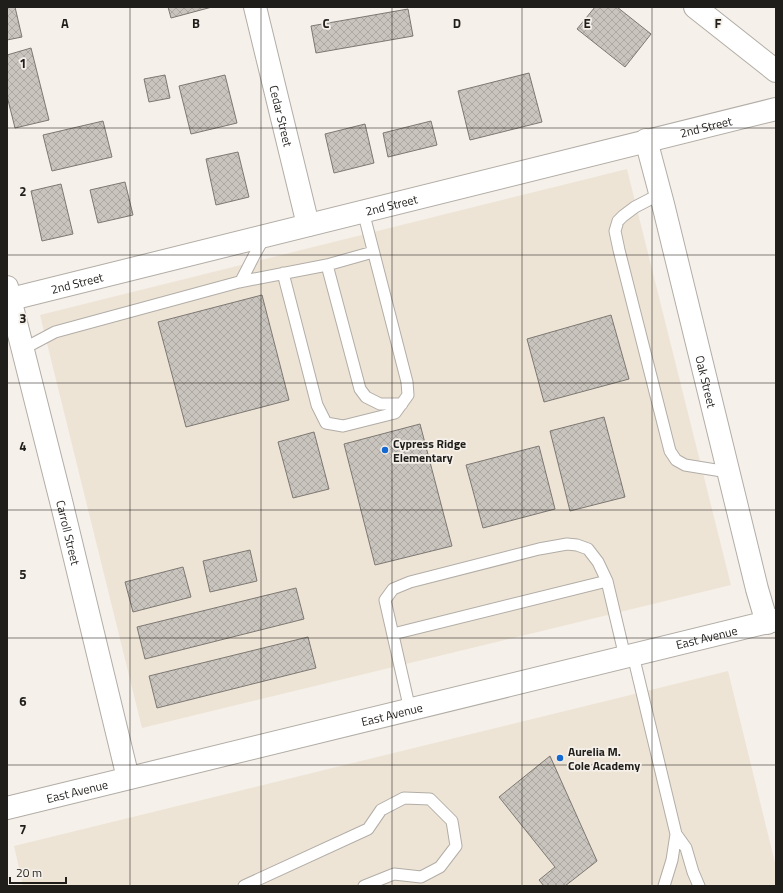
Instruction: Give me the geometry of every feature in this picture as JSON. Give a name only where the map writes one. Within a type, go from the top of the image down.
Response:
[{"type":"street","name":"Cedar Street","points":[[255,7],[308,225]]},
{"type":"street","points":[[695,7],[776,71]]},
{"type":"street","name":"2nd Street","points":[[8,295],[308,225],[776,109]]},
{"type":"street","name":"Oak Street","points":[[646,140],[757,589],[772,621]]},
{"type":"street","name":"Carroll Street","points":[[8,295],[62,505],[128,778]]},
{"type":"street","name":"East Avenue","points":[[7,808],[772,621]]},
{"type":"lane","points":[[660,194],[635,207],[618,221],[615,231],[619,250],[670,451],[676,460],[685,465],[728,472]]},
{"type":"lane","points":[[283,273],[317,405],[326,423],[343,426],[395,413],[408,395],[406,382],[363,211]]},
{"type":"lane","points":[[240,281],[266,235]]},
{"type":"lane","points":[[22,349],[55,332],[240,281],[327,265],[373,252]]},
{"type":"lane","points":[[327,265],[360,389],[366,397],[380,404],[402,404]]},
{"type":"lane","points":[[410,710],[385,600],[392,589],[410,582],[539,549],[566,544],[577,545],[588,549],[598,562],[607,581],[629,656],[676,834],[686,848],[698,886]]},
{"type":"lane","points":[[393,634],[607,581]]},
{"type":"lane","points":[[244,886],[368,829],[381,810],[404,798],[430,799],[452,821],[456,846],[440,867],[421,877],[394,874],[364,886]]},
{"type":"lane","points":[[664,886],[672,860],[676,834]]},
{"type":"shaded area","name":"Cypress Ridge Elementary","points":[[627,169],[731,585],[142,728],[40,315]]},
{"type":"shaded area","name":"Aurelia M. Cole Academy","points":[[728,671],[776,867],[776,886],[23,886],[14,846]]},
{"type":"building","points":[[7,7],[15,7],[22,37],[7,40]]},
{"type":"building","points":[[168,7],[212,7],[171,18]]},
{"type":"building","points":[[595,7],[617,7],[651,34],[625,67],[577,29]]},
{"type":"building","points":[[408,9],[413,36],[316,53],[311,26]]},
{"type":"building","points":[[31,48],[49,120],[15,128],[7,96],[7,55]]},
{"type":"building","points":[[529,73],[542,122],[470,140],[458,91]]},
{"type":"building","points":[[165,75],[170,98],[149,102],[144,79]]},
{"type":"building","points":[[225,75],[237,123],[191,134],[179,86]]},
{"type":"building","points":[[103,121],[112,157],[52,171],[43,135]]},
{"type":"building","points":[[431,121],[437,145],[388,157],[383,133]]},
{"type":"building","points":[[365,124],[374,163],[334,173],[325,134]]},
{"type":"building","points":[[238,152],[249,197],[216,205],[206,159]]},
{"type":"building","points":[[125,182],[133,215],[98,223],[90,190]]},
{"type":"building","points":[[61,184],[73,234],[42,241],[31,191]]},
{"type":"building","points":[[262,295],[289,400],[186,427],[158,322]]},
{"type":"building","points":[[611,315],[629,379],[544,402],[527,339]]},
{"type":"building","points":[[604,417],[625,497],[570,511],[550,431]]},
{"type":"building","points":[[420,424],[452,546],[375,565],[344,444]]},
{"type":"building","points":[[314,432],[329,489],[293,498],[278,442]]},
{"type":"building","points":[[539,446],[555,509],[483,528],[466,465]]},
{"type":"building","points":[[250,550],[257,581],[210,592],[203,561]]},
{"type":"building","points":[[183,567],[191,597],[133,612],[125,582]]},
{"type":"building","points":[[296,588],[304,619],[145,659],[137,627]]},
{"type":"building","points":[[308,637],[316,668],[157,708],[149,676]]},
{"type":"building","points":[[550,756],[597,861],[565,886],[544,886],[539,880],[555,867],[499,797]]},
{"type":"place","name":"Cypress Ridge Elementary","points":[[385,450]]},
{"type":"place","name":"Aurelia M. Cole Academy","points":[[560,758]]}]
